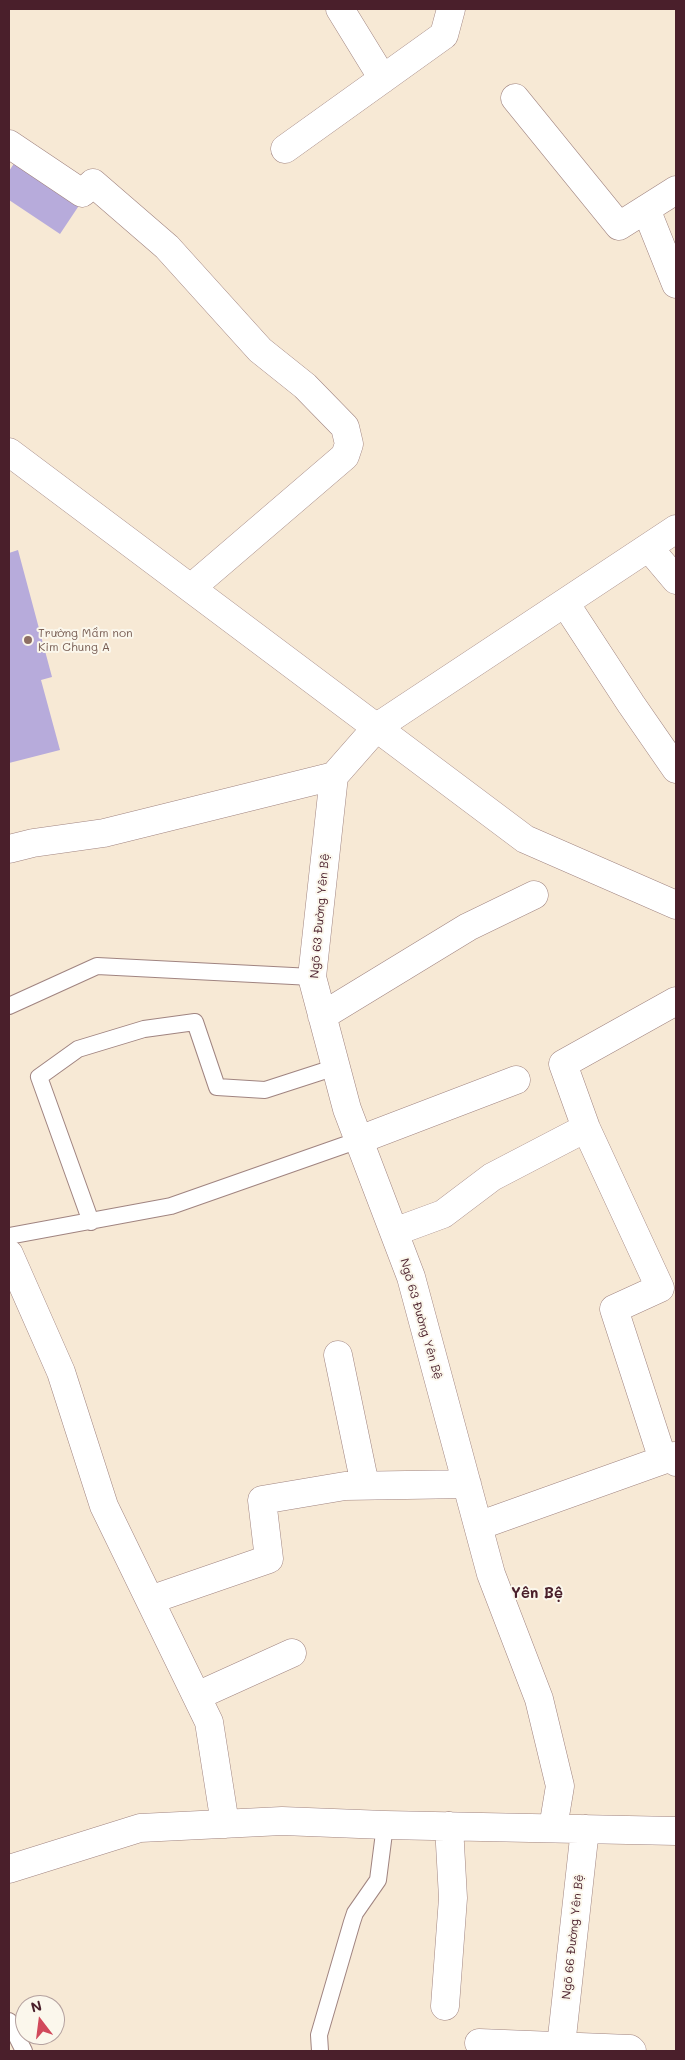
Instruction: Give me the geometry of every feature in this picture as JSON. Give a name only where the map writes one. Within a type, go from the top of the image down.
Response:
[{"type":"street","points":[[340,9],[383,79]]},
{"type":"street","points":[[285,149],[444,35],[451,9]]},
{"type":"street","points":[[515,98],[619,226],[676,190]]},
{"type":"street","points":[[9,144],[82,192],[93,183],[167,247],[260,350],[305,386],[345,428],[349,444],[345,456],[191,588]]},
{"type":"street","points":[[646,209],[676,284]]},
{"type":"street","points":[[9,452],[525,839],[676,904]]},
{"type":"street","points":[[9,849],[33,843],[104,833],[334,776],[377,727],[676,529]]},
{"type":"street","points":[[649,548],[676,580]]},
{"type":"street","points":[[565,603],[631,704],[676,768]]},
{"type":"street","name":"Ngõ 63 Đường Yên Bệ","points":[[334,776],[312,977],[347,1109],[411,1278],[491,1574],[540,1699],[560,1786],[553,1828]]},
{"type":"street","points":[[322,1016],[468,927],[534,895]]},
{"type":"street","points":[[478,1526],[670,1461],[614,1309],[660,1288],[586,1128],[563,1064],[676,1001]]},
{"type":"street","points":[[359,1140],[516,1080]]},
{"type":"street","points":[[394,1232],[443,1214],[492,1176],[586,1128]]},
{"type":"street","points":[[9,1254],[60,1372],[104,1506],[209,1722],[225,1824]]},
{"type":"street","points":[[338,1355],[365,1485]]},
{"type":"street","points":[[150,1600],[269,1559],[262,1500],[345,1486],[467,1484]]},
{"type":"street","points":[[197,1696],[292,1653]]},
{"type":"street","points":[[9,1869],[140,1828],[282,1821],[384,1826],[676,1831]]},
{"type":"street","points":[[445,2006],[453,1898],[449,1826]]},
{"type":"street","name":"Ngõ 66 Đường Yên Bệ","points":[[561,2046],[585,1829]]},
{"type":"street","points":[[479,2044],[630,2049],[632,2051]]},
{"type":"lane","points":[[9,1006],[97,966],[312,977]]},
{"type":"lane","points":[[91,1222],[39,1077],[78,1049],[144,1029],[194,1022],[217,1087],[265,1090],[336,1067]]},
{"type":"lane","points":[[9,1236],[171,1206],[359,1140]]},
{"type":"lane","points":[[320,2051],[318,2035],[355,1912],[378,1880],[384,1826]]},
{"type":"lane","points":[[9,2021],[24,2051]]},
{"type":"building","points":[[19,156],[84,198],[60,234],[9,200],[9,171]]},
{"type":"building","name":"Trường Mầm non Kim Chung A","points":[[18,550],[52,677],[41,680],[60,750],[9,763],[9,553]]},
{"type":"place","name":"Trường Mầm non Kim Chung A","points":[[28,640]]},
{"type":"district","name":"Yên Bệ","points":[[537,1593]]}]
